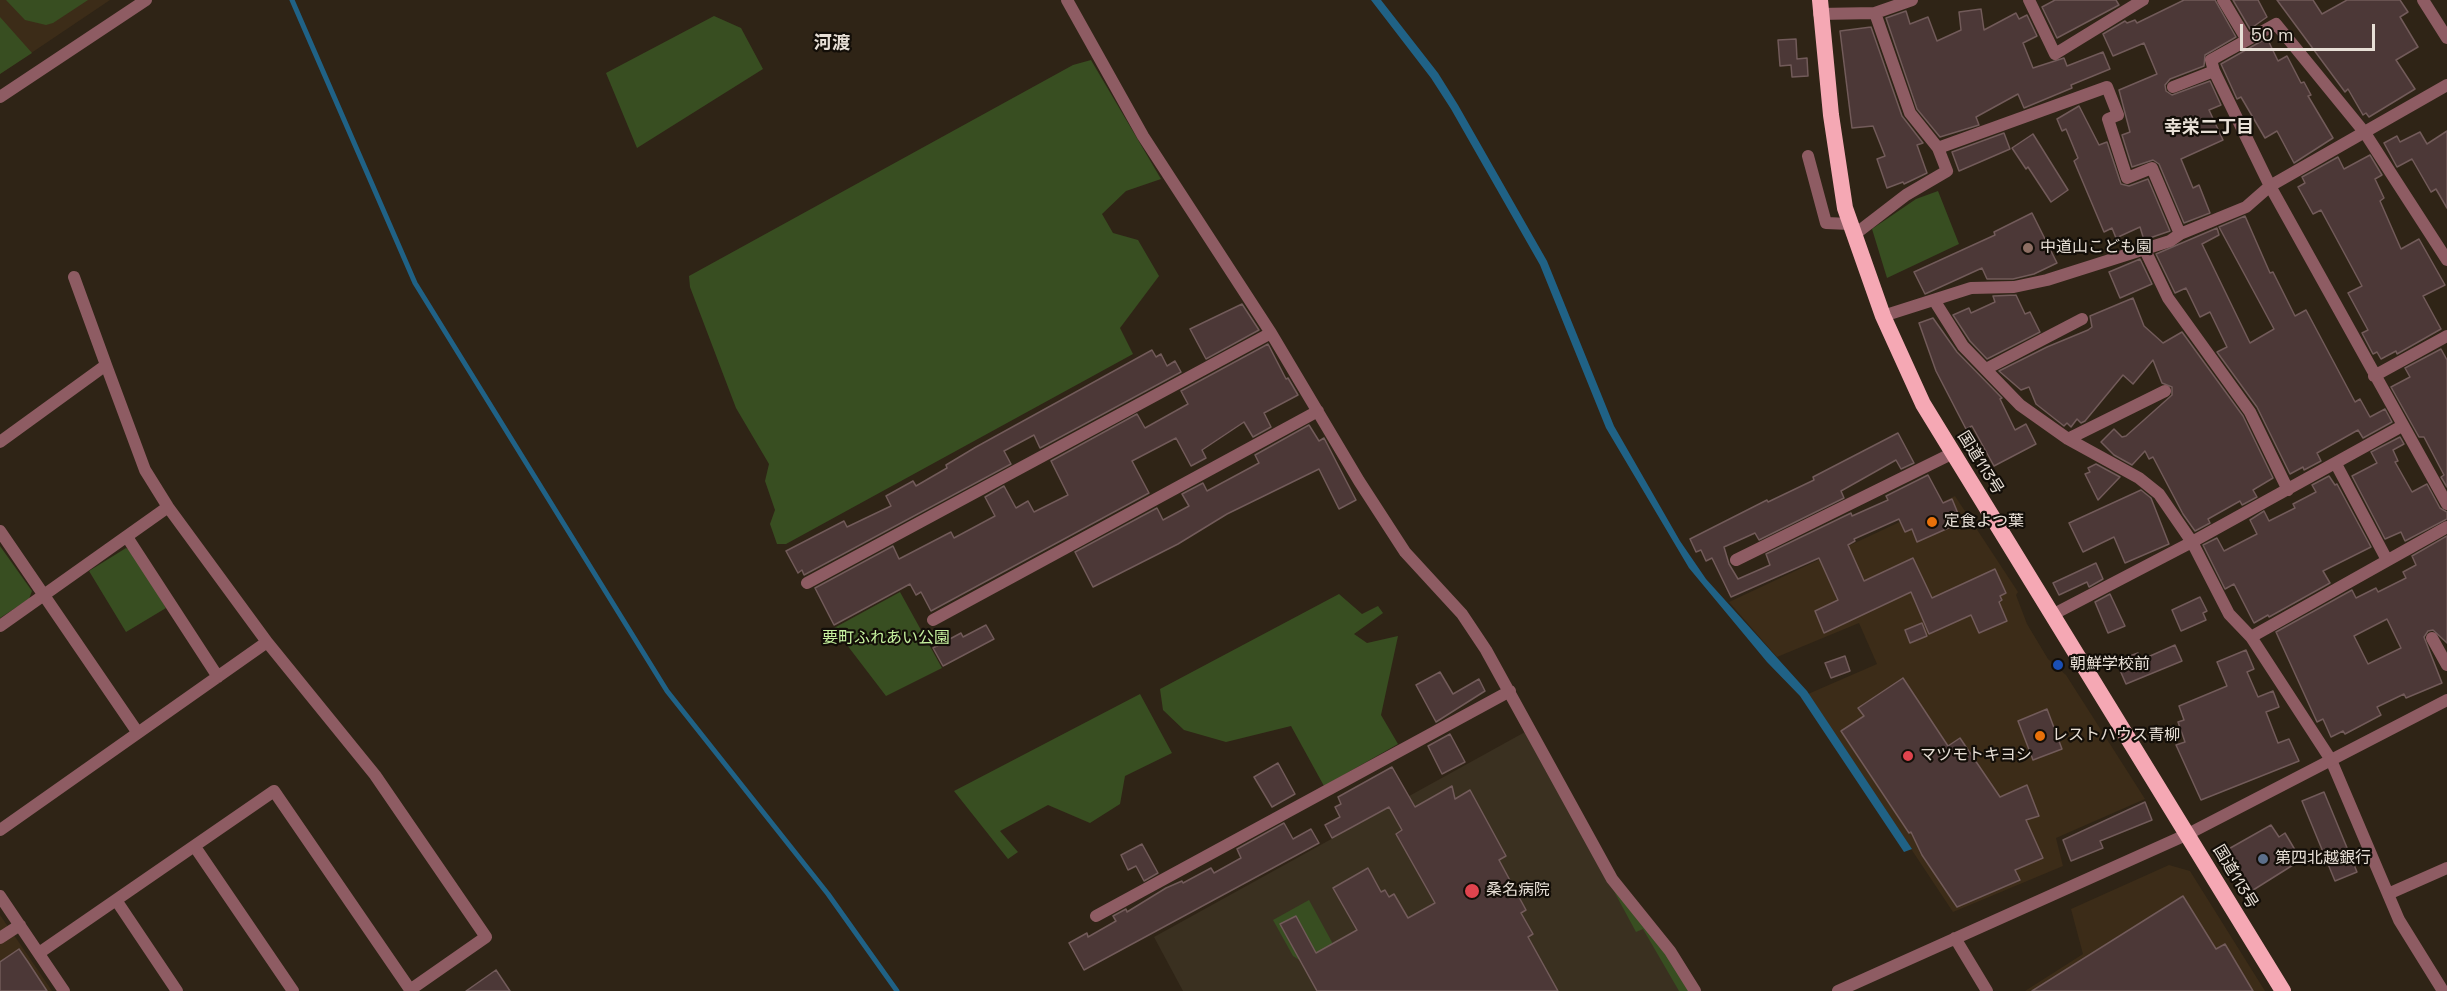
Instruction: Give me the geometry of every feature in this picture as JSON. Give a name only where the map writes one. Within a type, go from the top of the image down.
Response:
[{"type":"highway","name":"国道113号","points":[[1820,7],[1831,115],[1845,208],[1883,316],[1923,404],[2283,991]]},
{"type":"street","points":[[0,97],[146,0]]},
{"type":"street","points":[[1067,0],[1143,136],[1271,333],[1405,552],[1462,614],[1510,692],[1612,879],[1670,951],[1695,991]]},
{"type":"street","points":[[1820,7],[1875,13],[1912,0]]},
{"type":"street","points":[[2029,0],[2055,54],[2143,0]]},
{"type":"street","points":[[2223,0],[2247,40]]},
{"type":"street","points":[[2423,0],[2447,38]]},
{"type":"street","points":[[1808,156],[1826,223],[1852,229],[1947,171],[1938,148],[1910,113],[1875,13]]},
{"type":"street","points":[[2447,260],[2366,133],[2276,24],[2211,60],[2270,186],[2447,504]]},
{"type":"street","points":[[2173,87],[2214,70]]},
{"type":"street","points":[[1883,316],[1971,288],[2014,287],[2047,280],[2170,241],[2180,234],[2246,207],[2270,186],[2447,86]]},
{"type":"street","points":[[1938,148],[2107,87],[2118,115],[2108,119],[2127,178],[2152,168],[2180,234]]},
{"type":"street","points":[[2145,250],[2168,298],[2250,412],[2288,490]]},
{"type":"street","points":[[39,953],[274,791],[410,990],[486,937],[375,775],[267,642],[168,507],[145,470],[74,277]]},
{"type":"street","points":[[1934,300],[1963,346],[2020,405],[2068,440],[2139,478],[2159,494],[2192,542],[2229,614],[2251,637],[2331,760],[2399,920],[2443,991]]},
{"type":"street","points":[[1986,369],[2082,319]]},
{"type":"street","points":[[807,583],[1271,333]]},
{"type":"street","points":[[2374,376],[2446,340]]},
{"type":"street","points":[[0,442],[106,365]]},
{"type":"street","points":[[2068,440],[2165,391]]},
{"type":"street","points":[[933,620],[1318,411]]},
{"type":"street","points":[[2052,615],[2192,542],[2402,426]]},
{"type":"street","points":[[1736,560],[1953,453]]},
{"type":"street","points":[[2336,464],[2387,560]]},
{"type":"street","points":[[0,626],[168,507]]},
{"type":"street","points":[[2251,637],[2447,527]]},
{"type":"street","points":[[0,531],[138,733]]},
{"type":"street","points":[[127,537],[218,677]]},
{"type":"street","points":[[2432,638],[2447,665]]},
{"type":"street","points":[[0,830],[267,642]]},
{"type":"street","points":[[1096,916],[1510,692]]},
{"type":"street","points":[[1838,991],[2188,834],[2447,700]]},
{"type":"street","points":[[195,847],[292,991]]},
{"type":"street","points":[[2388,894],[2447,868]]},
{"type":"street","points":[[0,896],[64,991]]},
{"type":"street","points":[[116,900],[177,991]]},
{"type":"street","points":[[0,938],[20,926]]},
{"type":"street","points":[[1955,938],[1987,991]]},
{"type":"shaded area","points":[[0,0],[110,0],[0,74]]},
{"type":"shaded area","points":[[1955,496],[2018,592],[2016,595],[2027,624],[2048,659],[2066,675],[2145,799],[2056,838],[2063,866],[1953,912],[1808,694],[1877,664],[1859,623],[1777,657],[1729,602]]},
{"type":"shaded area","points":[[1525,732],[1689,991],[1183,991],[1154,937]]},
{"type":"shaded area","points":[[2169,865],[2190,871],[2265,991],[2025,991],[2083,954],[2071,909]]},
{"type":"shaded area","points":[[0,915],[18,941],[52,991],[0,991]]},
{"type":"green space","points":[[6,0],[88,0],[53,23],[46,25],[25,20]]},
{"type":"green space","points":[[714,16],[741,28],[763,69],[637,148],[606,73]]},
{"type":"green space","points":[[0,17],[32,53],[0,74]]},
{"type":"green space","points":[[1091,60],[1161,179],[1126,191],[1102,214],[1113,233],[1138,240],[1159,276],[1120,328],[1133,354],[786,544],[777,544],[770,524],[775,510],[765,481],[769,464],[736,408],[690,287],[689,276],[1073,65]]},
{"type":"green space","points":[[1938,191],[1959,244],[1887,278],[1872,229],[1916,199]]},
{"type":"green space","points":[[0,546],[32,591],[29,599],[0,618]]},
{"type":"green space","points":[[126,548],[133,552],[166,608],[126,632],[89,571]]},
{"type":"green space","name":"要町ふれあい公園","points":[[900,592],[942,668],[886,696],[834,628]]},
{"type":"green space","points":[[1339,594],[1362,614],[1378,606],[1383,613],[1354,634],[1367,643],[1398,636],[1381,715],[1398,744],[1324,786],[1291,726],[1226,742],[1184,730],[1163,710],[1160,689]]},
{"type":"green space","points":[[1140,694],[1172,753],[1125,776],[1120,804],[1090,823],[1048,805],[1000,831],[1018,852],[1008,859],[954,791]]},
{"type":"green space","points":[[1609,882],[1665,953],[1689,991],[1679,991],[1643,929],[1636,932]]},
{"type":"green space","points":[[1309,900],[1333,944],[1301,961],[1293,956],[1273,920]]},
{"type":"water","points":[[1371,0],[1381,0],[1438,73],[1458,105],[1547,261],[1614,426],[1680,541],[1706,579],[1807,691],[1912,849],[1904,852],[1800,696],[1767,662],[1689,568],[1606,428],[1540,265],[1451,109],[1431,78]]},
{"type":"building","points":[[2055,0],[2116,0],[2119,5],[2057,38],[2042,7]]},
{"type":"building","points":[[2184,0],[2215,0],[2236,37],[2205,55],[2204,66],[2170,79],[2165,85],[2166,91],[2172,95],[2210,81],[2221,105],[2209,110],[2223,140],[2181,159],[2193,188],[2199,185],[2210,213],[2184,223],[2159,164],[2153,160],[2132,167],[2122,135],[2130,132],[2119,90],[2157,74],[2144,43],[2113,56],[2103,34],[2125,21],[2127,23],[2135,20],[2137,23]]},
{"type":"building","points":[[2233,0],[2258,0],[2267,17],[2250,29]]},
{"type":"building","points":[[2277,0],[2313,0],[2322,14],[2347,0],[2400,0],[2408,12],[2400,17],[2418,47],[2396,60],[2415,89],[2369,117],[2366,113],[2363,115],[2348,89],[2345,92]]},
{"type":"building","points":[[1981,9],[1984,30],[2016,13],[2019,19],[2027,15],[2037,36],[2023,43],[2033,68],[2064,58],[2067,66],[2103,52],[2110,69],[2024,108],[2018,94],[1976,117],[1979,125],[1940,137],[1917,109],[1886,18],[1906,11],[1910,24],[1928,17],[1937,41],[1961,30],[1959,12]]},
{"type":"building","points":[[1871,27],[1902,116],[1923,143],[1917,145],[1927,173],[1904,184],[1903,182],[1887,188],[1877,159],[1885,156],[1873,126],[1852,128],[1840,31]]},
{"type":"building","points":[[2267,38],[2278,61],[2287,56],[2301,83],[2304,82],[2311,95],[2308,96],[2333,138],[2294,163],[2277,131],[2265,138],[2241,97],[2237,99],[2221,64]]},
{"type":"building","points":[[1796,39],[1797,59],[1807,58],[1808,76],[1792,77],[1791,65],[1780,66],[1778,40]]},
{"type":"building","points":[[2079,106],[2099,145],[2107,142],[2121,184],[2129,186],[2148,179],[2170,231],[2144,240],[2140,227],[2116,238],[2112,228],[2104,232],[2074,161],[2078,158],[2066,129],[2062,131],[2057,119]]},
{"type":"building","points":[[2447,131],[2447,208],[2436,189],[2431,192],[2412,159],[2397,167],[2384,143],[2397,136],[2400,142],[2420,132],[2427,144]]},
{"type":"building","points":[[2004,133],[2010,149],[1959,171],[1952,152]]},
{"type":"building","points":[[2033,134],[2068,190],[2051,202],[2028,167],[2026,169],[2012,148]]},
{"type":"building","points":[[2370,155],[2382,175],[2375,179],[2384,198],[2380,201],[2401,249],[2419,239],[2445,285],[2423,296],[2441,329],[2397,354],[2396,351],[2381,359],[2377,352],[2373,354],[2362,333],[2368,330],[2348,293],[2362,286],[2321,210],[2313,214],[2298,187],[2305,183],[2302,177],[2338,157],[2344,169]]},
{"type":"building","points":[[2032,213],[2057,263],[2034,274],[2013,279],[1987,279],[1982,268],[1925,294],[1914,272],[1995,235],[1994,232]]},
{"type":"building","points":[[2245,216],[2270,273],[2273,272],[2295,316],[2306,310],[2355,402],[2360,399],[2370,417],[2385,409],[2392,422],[2363,438],[2358,430],[2317,453],[2321,461],[2290,474],[2257,407],[2217,352],[2227,347],[2210,312],[2200,317],[2186,288],[2175,293],[2156,254],[2217,228],[2219,235],[2202,244],[2250,343],[2274,329],[2219,227]]},
{"type":"building","points":[[2140,259],[2152,284],[2120,298],[2109,272]]},
{"type":"building","points":[[2016,295],[2025,314],[2030,312],[2040,332],[1987,359],[1970,341],[1953,315],[1969,308],[1971,313],[1995,302],[1993,296]]},
{"type":"building","points":[[2133,298],[2144,326],[2163,343],[2182,332],[2243,416],[2273,478],[2253,490],[2257,497],[2242,505],[2240,501],[2208,519],[2210,523],[2195,531],[2183,514],[2153,457],[2149,459],[2145,451],[2132,465],[2114,455],[2101,442],[2114,429],[2122,437],[2126,436],[2172,395],[2172,387],[2162,383],[2153,360],[2133,384],[2123,375],[2085,421],[2081,423],[2077,419],[2071,427],[2067,423],[2064,426],[2036,404],[2029,387],[2021,390],[1999,371],[2088,330],[2092,327],[2090,316]]},
{"type":"building","points":[[1242,304],[1259,330],[1206,359],[1190,329]]},
{"type":"building","points":[[1933,318],[1957,352],[2002,398],[2000,399],[2015,430],[2026,424],[2036,444],[1994,466],[1972,426],[1966,429],[1936,371],[1919,323]]},
{"type":"building","points":[[1268,344],[1286,379],[1288,378],[1298,395],[1264,413],[1271,427],[1253,437],[1244,422],[1202,450],[1206,458],[1191,466],[1176,438],[1132,461],[1149,493],[931,611],[921,592],[916,595],[910,584],[834,625],[815,588],[893,546],[899,559],[951,532],[954,538],[995,516],[985,497],[1004,486],[1016,508],[1028,501],[1034,512],[1068,495],[1051,461],[1137,414],[1145,428],[1188,404],[1181,391]]},
{"type":"building","points":[[2441,349],[2447,360],[2447,487],[2441,477],[2444,475],[2424,437],[2419,437],[2391,387],[2410,377],[2405,368]]},
{"type":"building","points":[[1152,350],[1156,357],[1161,354],[1167,366],[1175,361],[1181,372],[1040,448],[1034,435],[1004,451],[1011,464],[804,575],[802,570],[798,573],[786,551],[844,521],[847,527],[891,506],[886,496],[913,481],[916,486],[947,468],[946,465],[976,447]]},
{"type":"building","points":[[1309,425],[1319,441],[1324,438],[1356,500],[1339,509],[1319,469],[1227,514],[1178,544],[1093,587],[1075,552],[1157,508],[1163,520],[1189,506],[1182,494],[1203,483],[1207,491],[1259,463],[1255,455]]},
{"type":"building","points":[[1898,433],[1914,463],[1901,469],[1896,460],[1841,491],[1844,498],[1759,540],[1755,533],[1724,547],[1729,564],[1738,579],[1770,565],[1766,554],[1851,513],[1852,516],[1888,500],[1886,496],[1928,475],[1943,503],[1952,499],[1959,516],[1951,520],[1953,526],[1917,542],[1912,529],[1905,532],[1899,519],[1854,539],[1855,541],[1848,545],[1864,581],[1913,558],[1932,598],[1995,569],[2006,593],[2000,596],[2002,600],[1999,602],[2007,621],[1979,633],[1971,615],[1929,634],[1911,592],[1824,633],[1815,611],[1838,600],[1819,558],[1731,597],[1712,558],[1706,561],[1701,550],[1696,552],[1690,539],[1767,500],[1768,502],[1814,480],[1813,477]]},
{"type":"building","points":[[2400,437],[2404,444],[2393,450],[2398,461],[2395,462],[2412,492],[2427,484],[2440,508],[2447,512],[2447,519],[2405,541],[2401,532],[2385,539],[2352,476],[2377,463],[2371,452]]},
{"type":"building","points":[[2096,464],[2120,477],[2098,500],[2085,474],[2090,472],[2088,468]]},
{"type":"building","points":[[2329,476],[2335,485],[2337,484],[2371,547],[2323,571],[2330,583],[2254,623],[2234,584],[2225,589],[2203,545],[2217,538],[2224,551],[2257,534],[2250,520],[2264,511],[2269,521],[2295,508],[2293,504],[2316,492],[2312,485]]},
{"type":"building","points":[[2141,490],[2151,498],[2169,544],[2125,563],[2114,537],[2083,552],[2069,523]]},
{"type":"building","points":[[2447,536],[2447,643],[2433,630],[2428,631],[2424,637],[2442,683],[2406,698],[2404,694],[2377,707],[2381,715],[2345,734],[2343,731],[2331,737],[2323,719],[2317,722],[2276,632],[2352,590],[2356,598],[2376,588],[2378,592],[2406,578],[2403,572],[2416,565],[2412,556]],"holes":[[[2387,619],[2401,648],[2368,664],[2354,636]]]},
{"type":"building","points":[[2096,563],[2103,579],[2089,587],[2087,582],[2059,595],[2053,583]]},
{"type":"building","points":[[2110,594],[2125,626],[2108,633],[2095,602]]},
{"type":"building","points":[[2200,597],[2207,611],[2203,613],[2206,620],[2181,631],[2172,610]]},
{"type":"building","points":[[1922,623],[1927,636],[1910,643],[1905,630]]},
{"type":"building","points":[[986,625],[994,639],[943,666],[933,648],[961,633],[963,637]]},
{"type":"building","points":[[2175,645],[2182,661],[2126,684],[2116,661],[2138,653],[2141,660]]},
{"type":"building","points":[[2246,650],[2254,669],[2247,672],[2258,697],[2273,691],[2279,707],[2266,712],[2278,743],[2289,739],[2299,761],[2201,800],[2176,745],[2185,742],[2178,722],[2184,720],[2179,706],[2227,686],[2217,662]]},
{"type":"building","points":[[1845,656],[1850,671],[1831,678],[1825,663]]},
{"type":"building","points":[[1440,672],[1453,694],[1479,679],[1485,691],[1436,722],[1416,685]]},
{"type":"building","points":[[1903,678],[1948,746],[1960,738],[2000,797],[2027,785],[2039,816],[2026,820],[2043,858],[2015,870],[2020,880],[1957,907],[1922,855],[1911,832],[1909,833],[1841,731],[1864,716],[1858,708]]},
{"type":"building","points":[[2047,709],[2062,749],[2033,760],[2018,721]]},
{"type":"building","points":[[1450,734],[1465,762],[1442,774],[1428,746]]},
{"type":"building","points":[[1278,763],[1295,794],[1272,807],[1254,777]]},
{"type":"building","name":"桑名病院","points":[[1392,767],[1415,807],[1452,786],[1455,799],[1470,790],[1506,856],[1499,860],[1526,910],[1521,913],[1533,934],[1528,937],[1558,991],[1317,991],[1280,924],[1296,916],[1316,953],[1357,930],[1333,888],[1368,868],[1381,892],[1385,890],[1389,897],[1394,894],[1408,918],[1435,903],[1396,834],[1402,830],[1389,807],[1332,838],[1325,825],[1340,817],[1335,807],[1341,804],[1338,797]]},
{"type":"building","points":[[2324,792],[2357,872],[2335,881],[2302,801]]},
{"type":"building","points":[[2145,802],[2152,820],[2100,841],[2103,848],[2071,861],[2063,840]]},
{"type":"building","points":[[1284,823],[1293,839],[1311,829],[1319,843],[1084,970],[1069,943],[1087,933],[1088,937],[1116,921],[1113,916],[1126,909],[1127,912],[1166,888],[1182,881],[1183,883],[1211,868],[1214,873],[1241,858],[1237,849]]},
{"type":"building","points":[[2271,825],[2279,837],[2285,833],[2301,860],[2250,892],[2225,851]]},
{"type":"building","points":[[1142,844],[1158,873],[1144,881],[1136,866],[1128,870],[1121,855]]},
{"type":"building","points":[[2183,896],[2216,949],[2225,944],[2253,991],[2032,991]]},
{"type":"building","points":[[19,949],[47,991],[0,991],[0,962]]},
{"type":"building","points":[[496,970],[510,991],[466,991]]},
{"type":"waterway","points":[[292,0],[415,283],[667,691],[828,894],[897,991]]},
{"type":"place","name":"中道山こども園","points":[[2028,248]]},
{"type":"place","name":"定食よつ葉","points":[[1932,522]]},
{"type":"place","name":"朝鮮学校前","points":[[2058,665]]},
{"type":"place","name":"レストハウス青柳","points":[[2040,736]]},
{"type":"place","name":"マツモトキヨシ","points":[[1908,756]]},
{"type":"place","name":"第四北越銀行","points":[[2263,859]]},
{"type":"place","name":"桑名病院","points":[[1472,891]]},
{"type":"district","name":"河渡","points":[[832,44]]},
{"type":"district","name":"幸栄二丁目","points":[[2209,128]]}]
